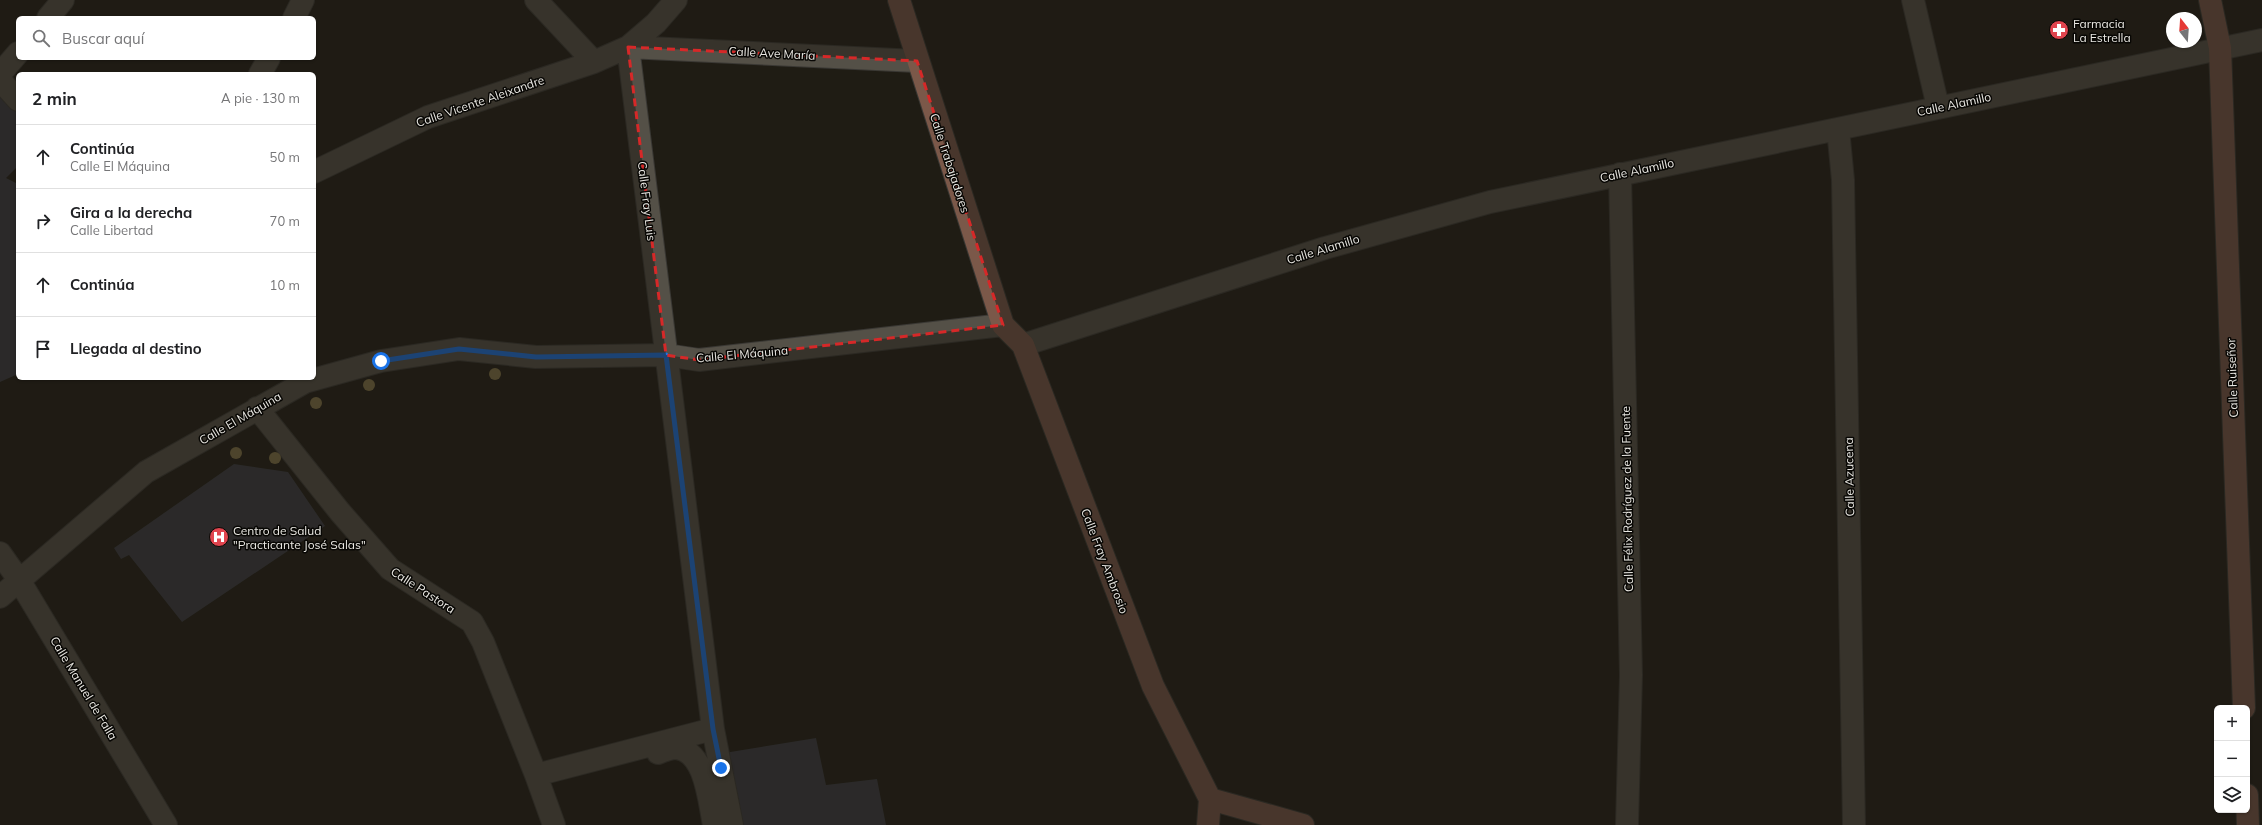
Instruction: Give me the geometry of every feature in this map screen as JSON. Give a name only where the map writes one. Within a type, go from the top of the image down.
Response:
[{"type":"street","points":[[50,16],[63,0]]},
{"type":"street","points":[[295,16],[304,0]]},
{"type":"street","points":[[536,0],[594,62]]},
{"type":"street","points":[[628,47],[656,23],[676,0]]},
{"type":"street","name":"Calle Trabajadores","points":[[899,0],[917,61],[1003,324]]},
{"type":"street","points":[[1913,0],[1938,107]]},
{"type":"street","name":"Calle Ruiseñor","points":[[2210,0],[2220,48],[2244,705]]},
{"type":"street","name":"Calle Alamillo","points":[[1023,345],[1325,248],[1490,202],[2262,40]]},
{"type":"street","name":"Calle Vicente Aleixandre","points":[[316,171],[428,117],[594,62],[628,47]]},
{"type":"street","name":"Calle Ave María","points":[[628,47],[917,61]]},
{"type":"street","name":"Calle Fray Luis","points":[[628,47],[713,729],[732,825]]},
{"type":"street","points":[[0,74],[16,55]]},
{"type":"street","points":[[261,72],[268,60]]},
{"type":"street","points":[[0,80],[16,98]]},
{"type":"street","name":"Calle Azucena","points":[[1838,129],[1843,180],[1844,211],[1854,825]]},
{"type":"street","name":"Calle Félix Rodríguez de la Fuente","points":[[1620,174],[1631,675],[1627,825]]},
{"type":"street","name":"Calle El Máquina","points":[[316,379],[381,361],[459,349],[536,357],[666,355],[699,360],[1003,324]]},
{"type":"street","name":"Calle Fray Ambrosio","points":[[1003,324],[1023,345],[1153,686],[1210,799]]},
{"type":"street","name":"Calle El Máquina","points":[[0,597],[146,472],[257,408],[305,382],[312,380]]},
{"type":"street","name":"Calle Pastora","points":[[257,408],[340,512],[390,569],[472,622],[483,642],[536,775],[554,825]]},
{"type":"street","name":"Calle Manuel de Falla","points":[[0,553],[19,580],[166,825]]},
{"type":"street","points":[[536,775],[713,729]]},
{"type":"street","points":[[563,825],[552,795],[556,783],[568,774],[676,748],[692,755],[702,769],[714,825]]},
{"type":"street","points":[[1208,825],[1210,799],[1303,825]]},
{"type":"street","points":[[2250,809],[2262,808]]},
{"type":"street","points":[[2248,813],[2248,825]]},
{"type":"highlighted area","points":[[628,47],[917,61],[1003,325],[699,360],[666,355]]},
{"type":"building","points":[[0,80],[16,98],[16,168],[6,178],[16,183],[16,375],[0,382]]},
{"type":"building","name":"Centro de Salud \"Practicante José Salas\"","points":[[234,464],[288,472],[325,526],[182,622],[129,555],[121,559],[114,548]]},
{"type":"building","points":[[816,738],[826,785],[877,779],[886,825],[732,825],[718,754]]},
{"type":"place","name":"Farmacia La Estrella","points":[[2059,30]]},
{"type":"place","name":"Centro de Salud \"Practicante José Salas\"","points":[[219,537]]},
{"type":"route","points":[[381,361],[459,349],[536,357],[666,355],[713,729],[721,768]]}]
